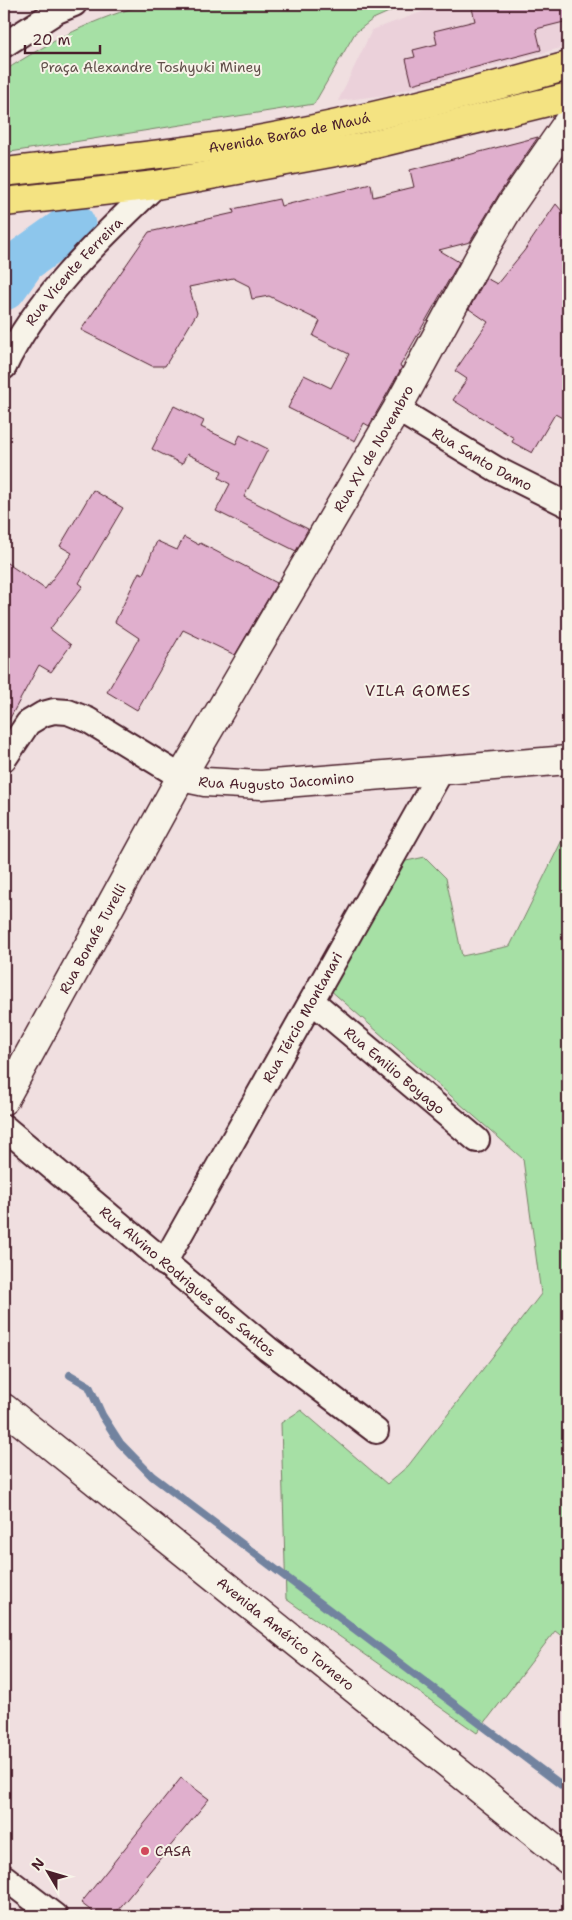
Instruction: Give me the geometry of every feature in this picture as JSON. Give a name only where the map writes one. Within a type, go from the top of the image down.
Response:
[{"type":"main road","name":"Avenida Barão de Mauá","points":[[4,172],[250,141],[342,124],[460,96],[568,66]]},
{"type":"main road","name":"Avenida Barão de Mauá","points":[[4,202],[156,185],[363,147],[568,97]]},
{"type":"street","points":[[4,44],[57,11],[74,4]]},
{"type":"street","name":"Rua XV de Novembro","points":[[181,777],[397,409],[512,203],[568,122]]},
{"type":"street","name":"Rua Vicente Ferreira","points":[[4,368],[17,340],[44,305],[102,237],[156,185]]},
{"type":"street","name":"Rua Santo Damo","points":[[397,409],[496,469],[568,505]]},
{"type":"street","name":"Rua Augusto Jacomino","points":[[9,750],[28,722],[43,714],[54,711],[68,712],[88,720],[181,777],[205,782],[261,785],[568,760]]},
{"type":"street","name":"Rua Tércio Montanari","points":[[164,1263],[441,771]]},
{"type":"street","name":"Rua Bonafe Turelli","points":[[4,1100],[181,777]]},
{"type":"street","name":"Rua Emilio Boyago","points":[[312,1000],[477,1140]]},
{"type":"street","name":"Rua Alvino Rodrigues dos Santos","points":[[4,1127],[268,1349],[376,1431]]},
{"type":"street","name":"Avenida Américo Tornero","points":[[4,1408],[568,1860]]},
{"type":"street","points":[[4,1877],[55,1916]]},
{"type":"shaded area","points":[[444,4],[568,4],[568,46],[386,95],[338,101],[372,30]]},
{"type":"green space","name":"Praça Alexandre Toshyuki Miney","points":[[148,4],[386,4],[391,11],[373,19],[355,33],[314,104],[4,153],[4,71],[38,50],[91,23]]},
{"type":"green space","points":[[568,828],[568,1641],[555,1631],[477,1733],[286,1599],[281,1423],[301,1410],[387,1484],[408,1466],[541,1294],[523,1159],[329,989],[392,864],[425,857],[446,878],[462,956],[510,946]]},
{"type":"building","points":[[489,4],[568,4],[568,21],[536,29],[541,50],[412,84],[406,59],[415,57],[413,50],[437,44],[434,31],[475,21],[472,8]]},
{"type":"building","points":[[538,137],[499,194],[470,242],[439,250],[459,262],[400,366],[402,367],[369,426],[364,423],[355,441],[288,408],[304,375],[331,388],[349,354],[313,336],[320,321],[269,296],[252,299],[249,286],[233,278],[189,287],[197,313],[165,366],[152,366],[81,330],[149,232],[234,213],[233,209],[279,199],[281,206],[371,184],[373,197],[414,187],[410,170]]},
{"type":"building","points":[[556,204],[568,218],[568,421],[555,414],[532,453],[512,442],[514,438],[453,400],[467,379],[455,371],[488,322],[469,309],[486,278],[497,284],[524,251]]},
{"type":"building","points":[[174,406],[204,421],[201,427],[236,444],[240,435],[268,449],[244,497],[308,529],[296,551],[216,511],[230,484],[219,478],[222,471],[187,454],[182,464],[152,449]]},
{"type":"building","points":[[93,490],[123,508],[79,583],[83,586],[50,629],[71,645],[51,672],[39,665],[4,729],[4,561],[45,589],[72,553],[60,546]]},
{"type":"building","points":[[184,537],[199,545],[200,543],[277,583],[235,655],[183,630],[137,710],[107,692],[139,638],[115,622],[139,572],[143,574],[157,541],[177,550]]},
{"type":"building","name":"CASA","points":[[181,1778],[209,1799],[113,1916],[98,1916],[81,1903]]},
{"type":"waterway","points":[[4,288],[24,260],[73,225]]},
{"type":"waterway","points":[[70,1375],[89,1386],[102,1415],[120,1443],[152,1476],[568,1790]]},
{"type":"place","name":"CASA","points":[[145,1851]]},
{"type":"district","name":"VILA GOMES","points":[[418,691]]}]
